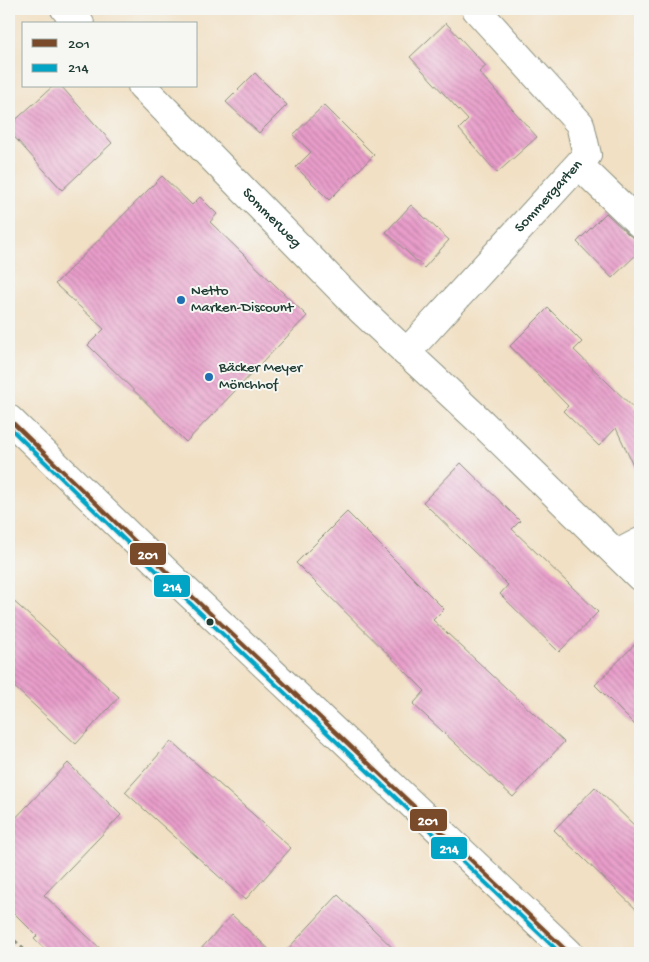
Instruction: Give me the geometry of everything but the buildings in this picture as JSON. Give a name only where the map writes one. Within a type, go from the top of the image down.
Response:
[{"type":"street","points":[[65,9],[78,22]]},
{"type":"street","name":"Sommergarten","points":[[406,353],[587,155],[580,124],[476,9]]},
{"type":"street","name":"Sommerweg","points":[[144,88],[361,310],[406,353],[481,422],[629,548],[640,577]]},
{"type":"street","points":[[579,164],[640,224]]},
{"type":"street","points":[[9,419],[177,582],[569,953]]},
{"type":"path","points":[[9,936],[28,953]]},
{"type":"transit line","name":"201","points":[[9,419],[177,582],[569,953]]},
{"type":"transit line","name":"214","points":[[9,427],[173,587],[560,953]]},
{"type":"place","name":"Netto Marken-Discount","points":[[181,300]]},
{"type":"place","name":"Bäcker Meyer Mönchhof","points":[[209,377]]}]
